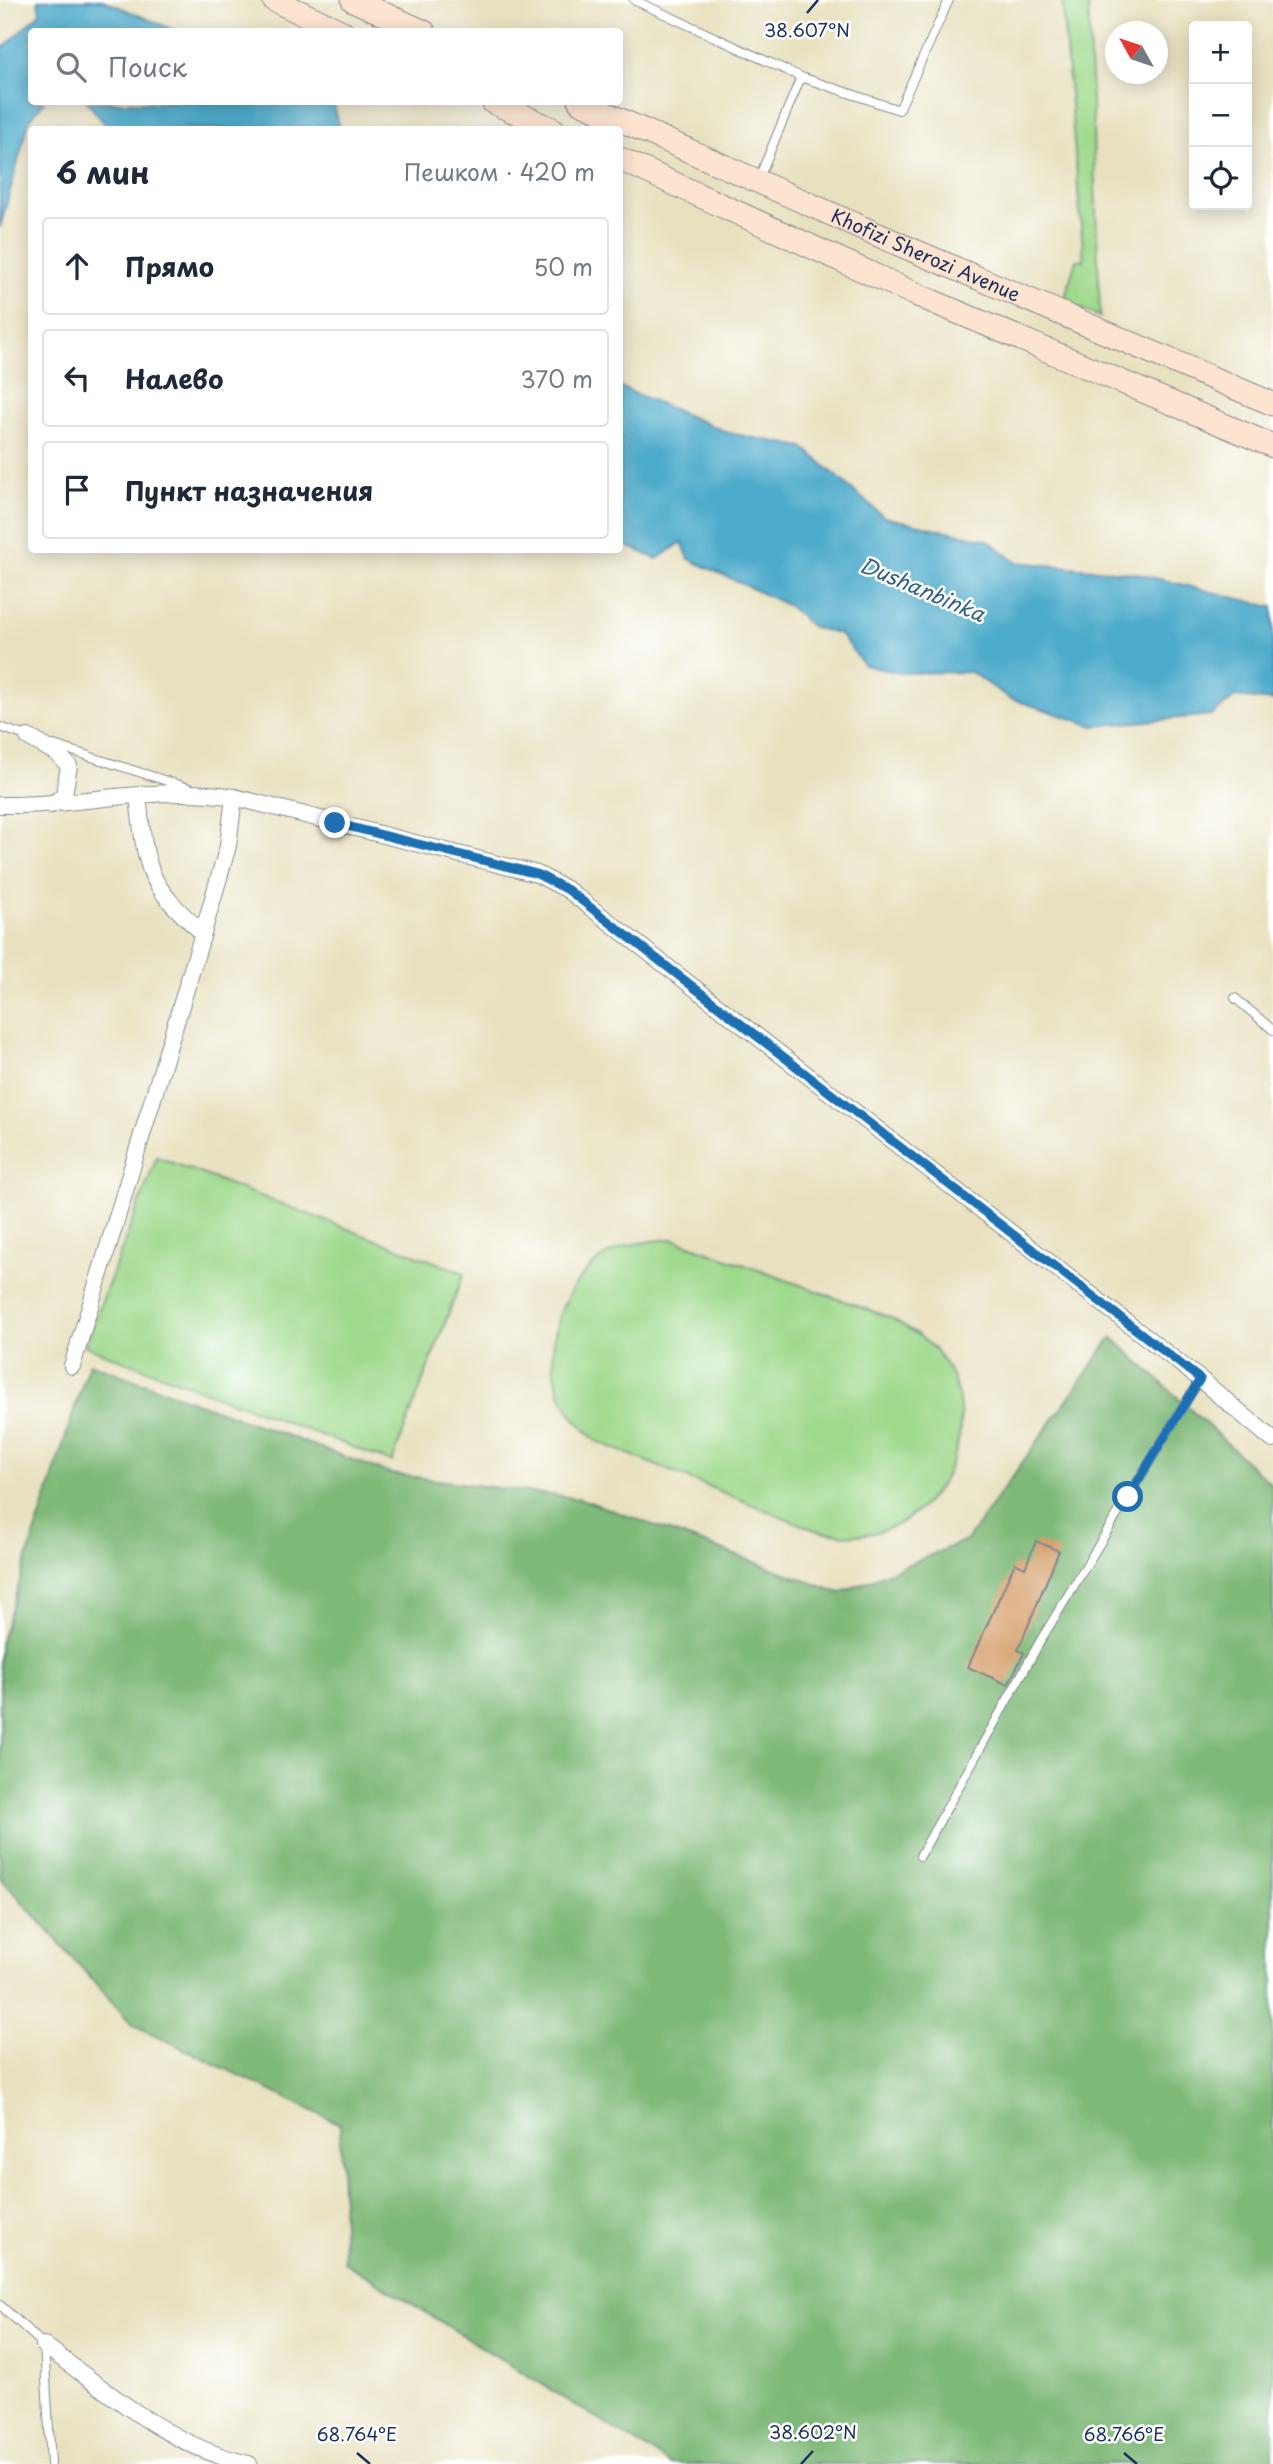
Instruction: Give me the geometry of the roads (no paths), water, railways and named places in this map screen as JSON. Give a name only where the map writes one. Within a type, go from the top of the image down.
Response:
[{"type":"main road","points":[[274,0],[334,28]]},
{"type":"main road","points":[[354,0],[415,28]]},
{"type":"main road","points":[[500,105],[545,126]]},
{"type":"main road","name":"Khofizi Sherozi Avenue","points":[[587,105],[1273,404]]},
{"type":"main road","name":"Khofizi Sherozi Avenue","points":[[623,160],[915,294],[1273,446]]},
{"type":"street","points":[[28,737],[58,754],[69,766],[64,795],[51,805]]},
{"type":"street","points":[[0,805],[51,805],[198,791],[234,797],[537,874],[568,890],[1200,1379],[1273,1440]]},
{"type":"street","points":[[138,796],[144,853],[155,883],[169,904],[204,933]]},
{"type":"street","points":[[72,1366],[204,933],[228,846],[234,797]]},
{"type":"street","points":[[44,2345],[109,2393],[180,2438],[229,2460],[249,2464]]},
{"type":"lane","points":[[634,0],[801,77],[899,110],[949,0]]},
{"type":"lane","points":[[758,181],[801,77]]},
{"type":"lane","points":[[0,727],[198,791]]},
{"type":"lane","points":[[1235,998],[1273,1030]]},
{"type":"lane","points":[[919,1856],[1042,1638],[1200,1379]]},
{"type":"lane","points":[[0,2305],[44,2345],[51,2464]]},
{"type":"water","points":[[38,0],[103,0],[169,28],[28,28],[28,105],[42,105],[29,121],[0,228],[0,51],[40,13]]},
{"type":"water","points":[[89,105],[334,105],[339,126],[107,126]]},
{"type":"water","name":"Dushanbinka","points":[[623,388],[729,433],[803,447],[884,517],[988,540],[1016,562],[1135,573],[1273,607],[1273,701],[1235,697],[1212,715],[1094,726],[1009,698],[971,672],[901,673],[864,665],[840,634],[812,627],[789,606],[689,559],[682,542],[657,559],[623,544]]}]
